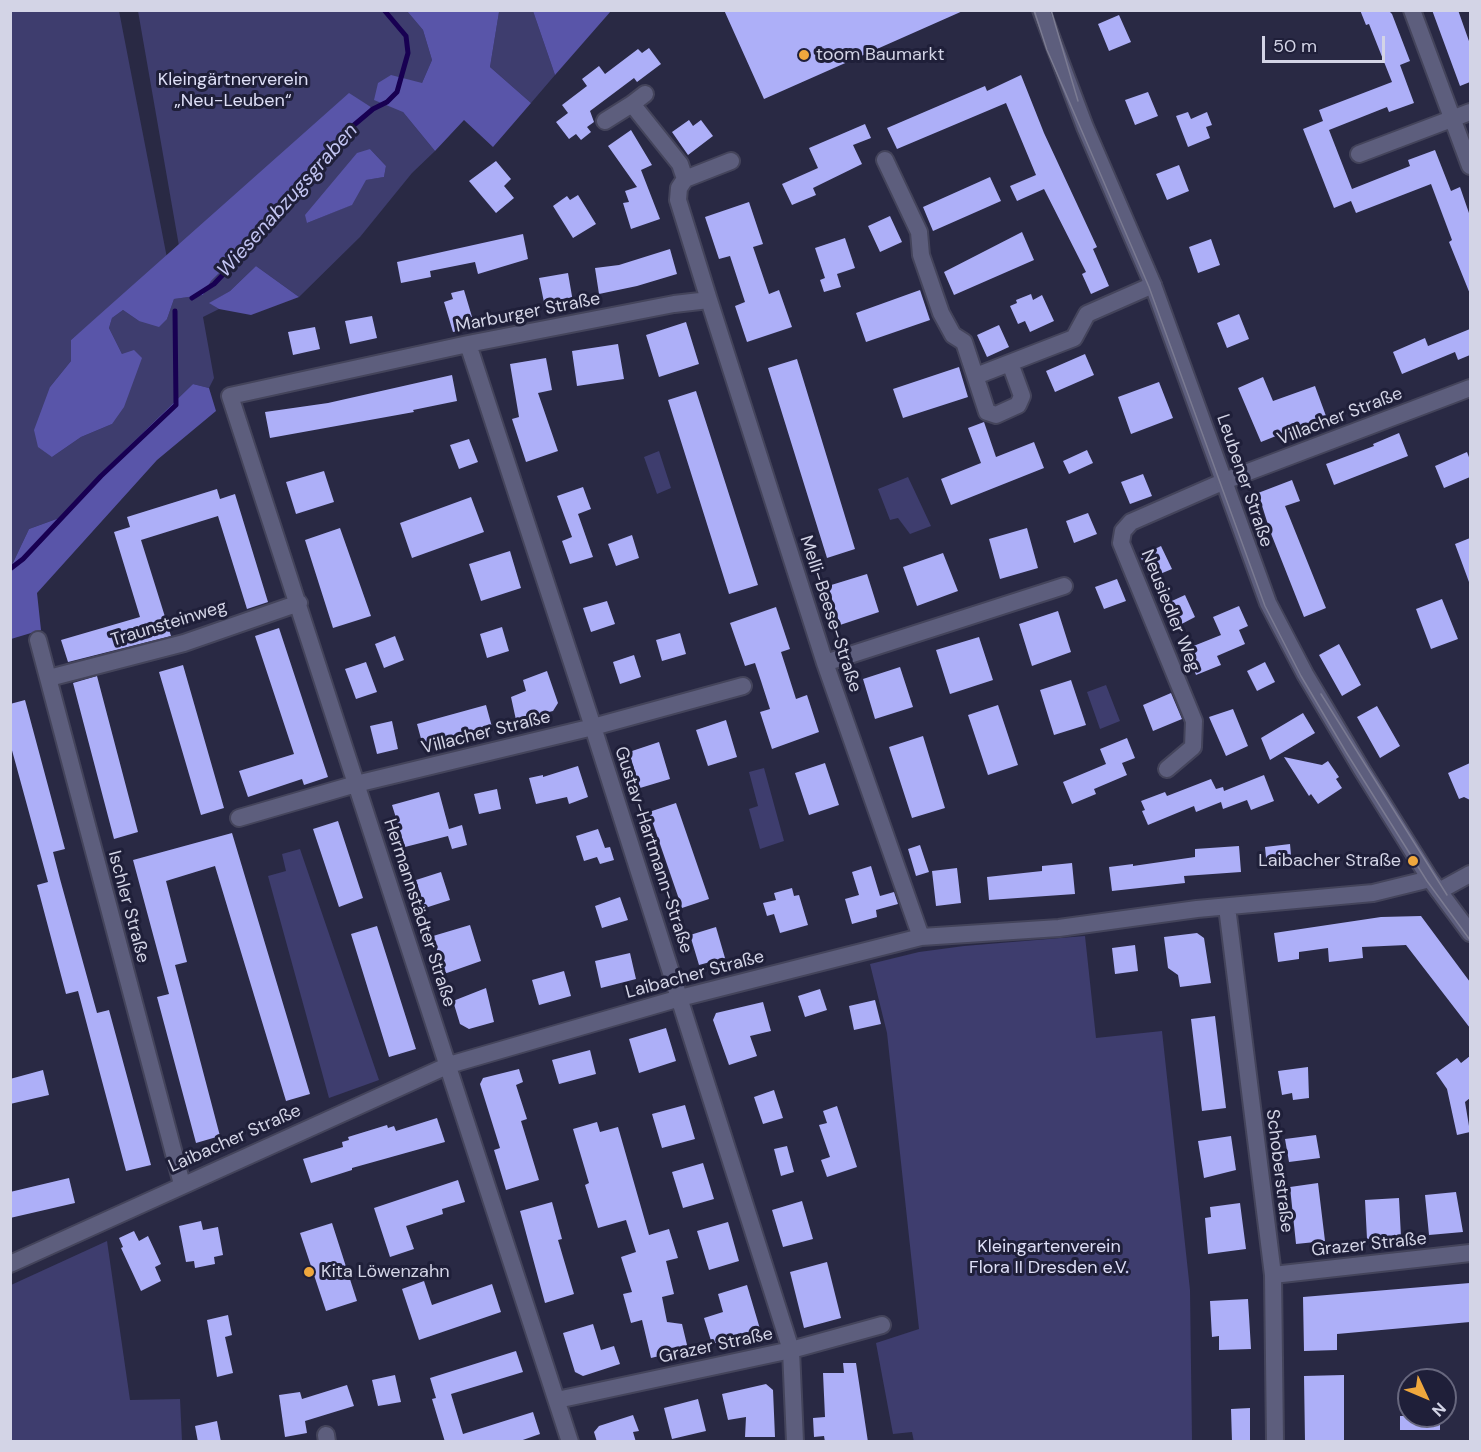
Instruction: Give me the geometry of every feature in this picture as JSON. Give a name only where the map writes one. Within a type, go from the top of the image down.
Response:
[{"type":"street","name":"Leubener Straße","points":[[1041,10],[1084,127],[1153,285],[1268,603],[1305,674],[1434,885],[1470,933]]},
{"type":"street","points":[[1412,10],[1470,166]]},
{"type":"street","points":[[605,121],[638,99],[680,164],[685,179]]},
{"type":"street","points":[[1359,154],[1470,112]]},
{"type":"street","points":[[885,160],[919,232],[921,255],[941,313],[953,335],[964,342],[987,412],[996,415],[1005,413],[1018,405],[1022,396],[1010,363]]},
{"type":"street","points":[[709,300],[678,200],[680,188],[685,179],[731,161]]},
{"type":"street","points":[[976,376],[1074,338],[1087,314],[1153,285]]},
{"type":"street","name":"Marburger Straße","points":[[230,396],[468,344],[674,304],[709,300]]},
{"type":"street","name":"Melli-Beese-Straße","points":[[709,300],[825,663],[921,938]]},
{"type":"street","name":"Gustav-Hartmann-Straße","points":[[468,344],[593,727],[791,1350],[795,1442]]},
{"type":"street","name":"Villacher Straße","points":[[1224,483],[1470,388]]},
{"type":"street","name":"Hermannstädter Straße","points":[[230,396],[570,1442]]},
{"type":"street","name":"Neusiedler Weg","points":[[1167,769],[1193,747],[1194,721],[1120,543],[1123,531],[1131,522],[1224,483]]},
{"type":"street","points":[[825,663],[1064,586]]},
{"type":"street","name":"Traunsteinweg","points":[[49,678],[184,643],[298,603]]},
{"type":"street","name":"Ischler Straße","points":[[38,640],[182,1184]]},
{"type":"street","name":"Villacher Straße","points":[[239,818],[356,784],[593,727],[743,686]]},
{"type":"street","name":"Laibacher Straße","points":[[10,1264],[182,1184],[449,1065],[680,998],[921,938],[1059,928],[1227,907],[1373,893],[1434,885],[1470,874]]},
{"type":"street","name":"Schoberstraße","points":[[1227,907],[1273,1275],[1275,1442]]},
{"type":"street","name":"Grazer Straße","points":[[1273,1275],[1470,1254]]},
{"type":"street","name":"Grazer Straße","points":[[557,1400],[791,1350],[882,1325]]},
{"type":"green space","name":"Kleingärtnerverein „Neu-Leuben“","points":[[11,11],[119,11],[167,258],[71,340],[71,361],[50,387],[52,457],[81,437],[112,424],[122,354],[109,328],[112,318],[123,310],[139,321],[167,319],[174,299],[203,295],[211,281],[251,242],[371,107],[349,94],[179,246],[138,11],[407,11],[423,30],[432,60],[422,83],[403,112],[435,151],[412,173],[360,237],[299,297],[256,266],[230,291],[210,303],[219,309],[203,317],[214,378],[209,388],[193,384],[99,475],[62,517],[29,529],[11,567]],"holes":[[[370,149],[386,166],[384,177],[365,180],[351,205],[307,223]]]},
{"type":"green space","points":[[533,11],[555,75],[531,103],[490,67],[499,12]]},
{"type":"green space","points":[[659,451],[671,488],[657,494],[644,457]]},
{"type":"green space","points":[[908,477],[931,526],[910,534],[898,518],[890,520],[878,489]]},
{"type":"green space","points":[[1106,685],[1120,721],[1100,729],[1087,692]]},
{"type":"green space","points":[[764,768],[784,841],[760,849],[749,809],[758,806],[749,772]]},
{"type":"green space","points":[[300,849],[379,1080],[329,1098],[268,876],[286,871],[282,854]]},
{"type":"green space","name":"Kleingartenverein Flora II Dresden e.V.","points":[[1085,936],[1096,1038],[1162,1031],[1190,1290],[1192,1441],[914,1442],[912,1432],[893,1434],[876,1343],[919,1329],[887,1033],[870,964],[919,952],[964,946]]},
{"type":"green space","points":[[107,1241],[130,1400],[180,1399],[182,1441],[11,1441],[11,1285]]},
{"type":"shaded area","points":[[407,11],[533,11],[499,12],[490,67],[531,103],[493,147],[464,120],[435,151],[403,112],[374,100],[378,83],[391,75],[422,83],[432,60],[423,30]]},
{"type":"shaded area","points":[[533,11],[611,11],[555,75]]},
{"type":"shaded area","points":[[349,93],[371,107],[251,242],[211,281],[203,295],[174,299],[167,319],[159,327],[139,321],[123,310],[112,318],[109,328],[122,354],[134,350],[142,358],[124,407],[112,424],[81,437],[52,457],[38,447],[34,430],[50,387],[71,361],[71,340]]},
{"type":"shaded area","points":[[370,149],[386,166],[384,177],[366,180],[352,205],[307,223],[305,215],[357,153]]},
{"type":"shaded area","points":[[256,266],[299,297],[251,315],[219,309],[209,303],[230,291]]},
{"type":"shaded area","points":[[193,384],[209,388],[216,411],[157,460],[37,593],[41,630],[11,639],[11,567],[29,529],[62,517],[99,475]]},
{"type":"building","name":"toom Baumarkt","points":[[724,10],[965,10],[764,99]]},
{"type":"building","points":[[1360,10],[1388,10],[1392,14],[1410,61],[1400,65],[1414,103],[1389,112],[1387,107],[1329,130],[1352,189],[1410,166],[1408,160],[1435,150],[1451,191],[1460,187],[1470,216],[1470,294],[1449,242],[1452,240],[1431,184],[1356,213],[1351,201],[1334,208],[1303,129],[1323,121],[1319,110],[1392,82],[1369,24],[1366,25]]},
{"type":"building","points":[[1432,10],[1458,10],[1470,44],[1470,82],[1460,86]]},
{"type":"building","points":[[1119,15],[1131,42],[1109,51],[1098,24]]},
{"type":"building","points":[[649,48],[661,64],[637,82],[634,78],[590,111],[594,122],[587,127],[591,132],[581,140],[576,134],[569,139],[556,122],[568,113],[562,105],[587,86],[582,79],[599,66],[605,74],[638,49],[642,53]]},
{"type":"building","points":[[1021,75],[1044,133],[1097,247],[1093,249],[1109,286],[1091,294],[1082,274],[1086,272],[1044,189],[1017,201],[1010,186],[1036,175],[1006,103],[897,149],[887,128],[985,86],[987,91]]},
{"type":"building","points":[[1148,92],[1158,116],[1135,125],[1125,100]]},
{"type":"building","points":[[1188,112],[1191,119],[1207,112],[1212,125],[1206,127],[1210,138],[1188,147],[1176,116]]},
{"type":"building","points":[[689,120],[693,126],[701,120],[713,136],[688,155],[672,132]]},
{"type":"building","points":[[865,124],[871,138],[853,145],[862,164],[813,188],[816,195],[792,205],[782,184],[818,168],[809,148]]},
{"type":"building","points":[[631,130],[652,165],[641,170],[660,219],[631,229],[623,203],[629,202],[625,191],[637,187],[608,146]]},
{"type":"building","points":[[496,161],[511,179],[504,186],[514,198],[496,213],[469,181]]},
{"type":"building","points":[[1179,165],[1189,191],[1167,200],[1156,174]]},
{"type":"building","points":[[990,177],[1001,201],[933,231],[923,207]]},
{"type":"building","points":[[578,195],[596,224],[573,238],[553,206],[567,196],[570,200]]},
{"type":"building","points":[[749,202],[763,244],[753,247],[769,294],[779,290],[792,327],[747,342],[735,306],[745,302],[730,256],[719,259],[705,217]]},
{"type":"building","points":[[890,216],[902,242],[880,252],[868,226]]},
{"type":"building","points":[[1022,232],[1034,260],[954,295],[944,272]]},
{"type":"building","points":[[523,234],[528,259],[478,274],[475,262],[430,271],[431,277],[401,283],[397,262]]},
{"type":"building","points":[[845,238],[855,268],[837,274],[841,287],[824,292],[820,280],[825,278],[815,248]]},
{"type":"building","points":[[1211,239],[1220,265],[1198,273],[1189,247]]},
{"type":"building","points":[[670,249],[677,274],[599,294],[595,268],[619,265]]},
{"type":"building","points":[[568,273],[573,302],[545,307],[539,278]]},
{"type":"building","points":[[464,290],[475,327],[453,332],[444,302],[453,299],[451,293]]},
{"type":"building","points":[[920,290],[930,320],[866,342],[856,313]]},
{"type":"building","points":[[1031,294],[1033,300],[1042,295],[1054,321],[1030,332],[1025,321],[1018,324],[1010,306],[1017,303],[1016,300]]},
{"type":"building","points":[[1239,314],[1249,339],[1227,348],[1217,323]]},
{"type":"building","points":[[372,316],[377,338],[350,344],[345,321]]},
{"type":"building","points":[[686,322],[699,364],[659,377],[646,335]]},
{"type":"building","points":[[999,325],[1009,347],[987,357],[977,335]]},
{"type":"building","points":[[315,327],[320,349],[293,355],[288,332]]},
{"type":"building","points":[[1470,329],[1470,355],[1458,360],[1455,352],[1402,374],[1393,352],[1425,338],[1428,346]]},
{"type":"building","points":[[618,344],[624,379],[577,386],[572,351]]},
{"type":"building","points":[[1085,354],[1094,375],[1055,392],[1046,371]]},
{"type":"building","points":[[546,358],[552,390],[538,393],[558,451],[526,462],[512,419],[519,417],[510,364]]},
{"type":"building","points":[[797,359],[855,549],[827,558],[768,368]]},
{"type":"building","points":[[959,367],[968,397],[903,418],[893,389]]},
{"type":"building","points":[[452,375],[457,401],[413,410],[414,412],[270,438],[265,412],[328,403]]},
{"type":"building","points":[[1263,377],[1273,401],[1315,386],[1326,416],[1261,442],[1238,388]]},
{"type":"building","points":[[1159,382],[1173,418],[1131,434],[1118,397]]},
{"type":"building","points":[[696,391],[758,585],[729,594],[668,400]]},
{"type":"building","points":[[984,422],[996,457],[1034,442],[1044,468],[951,505],[941,479],[981,463],[968,428]]},
{"type":"building","points":[[1399,433],[1408,456],[1334,485],[1326,464],[1374,446],[1373,444]]},
{"type":"building","points":[[469,439],[478,462],[459,469],[450,445]]},
{"type":"building","points":[[1087,450],[1093,463],[1069,474],[1063,461]]},
{"type":"building","points":[[1467,452],[1470,460],[1470,477],[1444,488],[1435,466]]},
{"type":"building","points":[[324,471],[334,502],[296,514],[286,482]]},
{"type":"building","points":[[1143,474],[1152,496],[1130,504],[1121,482]]},
{"type":"building","points":[[1292,480],[1300,501],[1285,506],[1326,608],[1304,617],[1270,531],[1258,493]]},
{"type":"building","points":[[583,487],[591,509],[578,514],[593,557],[570,564],[562,541],[572,537],[557,496]]},
{"type":"building","points":[[217,489],[220,499],[235,494],[268,602],[247,609],[218,516],[141,540],[171,636],[68,662],[61,640],[140,617],[114,532],[130,527],[127,517]]},
{"type":"building","points":[[471,497],[484,532],[412,558],[400,523]]},
{"type":"building","points":[[1088,513],[1097,534],[1074,543],[1066,521]]},
{"type":"building","points":[[340,528],[371,616],[333,628],[305,540]]},
{"type":"building","points":[[1027,528],[1038,568],[1000,579],[989,539]]},
{"type":"building","points":[[632,535],[639,558],[616,566],[608,544]]},
{"type":"building","points":[[1470,538],[1470,582],[1469,582],[1455,544]]},
{"type":"building","points":[[1161,546],[1172,569],[1160,574],[1158,571],[1149,575],[1140,556]]},
{"type":"building","points":[[510,551],[521,588],[481,601],[469,564]]},
{"type":"building","points":[[943,553],[958,591],[917,606],[903,567]]},
{"type":"building","points":[[867,574],[879,612],[840,625],[828,586]]},
{"type":"building","points":[[1117,579],[1126,601],[1104,609],[1095,587]]},
{"type":"building","points":[[1185,595],[1195,617],[1174,628],[1163,605]]},
{"type":"building","points":[[1442,599],[1458,639],[1431,649],[1416,609]]},
{"type":"building","points":[[607,601],[615,624],[591,632],[583,608]]},
{"type":"building","points":[[1239,606],[1248,626],[1239,630],[1245,644],[1217,656],[1221,665],[1196,675],[1186,649],[1221,635],[1213,617]]},
{"type":"building","points":[[776,607],[790,649],[781,652],[796,699],[807,695],[819,732],[772,749],[760,712],[770,709],[755,663],[745,666],[730,623]]},
{"type":"building","points":[[1058,611],[1071,652],[1032,666],[1019,624]]},
{"type":"building","points":[[502,627],[509,651],[487,658],[480,634]]},
{"type":"building","points":[[279,628],[328,777],[304,785],[302,779],[248,797],[239,771],[294,754],[255,636]]},
{"type":"building","points":[[680,633],[686,654],[662,661],[656,640]]},
{"type":"building","points":[[395,636],[404,660],[384,668],[375,644]]},
{"type":"building","points":[[979,637],[993,680],[950,694],[936,650]]},
{"type":"building","points":[[1339,644],[1361,685],[1342,696],[1319,655]]},
{"type":"building","points":[[634,655],[641,677],[620,684],[613,662]]},
{"type":"building","points":[[366,662],[377,692],[356,699],[345,669]]},
{"type":"building","points":[[1265,662],[1275,682],[1257,691],[1247,671]]},
{"type":"building","points":[[183,665],[224,808],[201,815],[159,672]]},
{"type":"building","points":[[900,667],[913,707],[875,719],[863,679]]},
{"type":"building","points":[[547,671],[558,703],[553,711],[516,720],[511,697],[526,691],[523,680]]},
{"type":"building","points":[[97,676],[138,832],[114,839],[73,683]]},
{"type":"building","points":[[1071,680],[1086,725],[1054,735],[1040,690]]},
{"type":"building","points":[[1171,693],[1182,719],[1153,731],[1143,705]]},
{"type":"building","points":[[25,700],[65,849],[53,852],[60,879],[97,1013],[109,1010],[151,1165],[126,1171],[78,991],[66,994],[37,885],[48,882],[10,743],[10,704]]},
{"type":"building","points":[[486,705],[492,727],[423,746],[417,724]]},
{"type":"building","points":[[998,705],[1018,765],[988,775],[968,715]]},
{"type":"building","points":[[1377,706],[1400,746],[1380,758],[1357,717]]},
{"type":"building","points":[[1233,709],[1248,746],[1226,756],[1209,717]]},
{"type":"building","points":[[1303,713],[1315,733],[1270,760],[1261,738]]},
{"type":"building","points":[[726,720],[737,757],[708,766],[696,730]]},
{"type":"building","points":[[392,721],[398,749],[377,754],[370,726]]},
{"type":"building","points":[[923,736],[945,808],[912,818],[889,747]]},
{"type":"building","points":[[1127,738],[1135,758],[1122,763],[1127,775],[1094,789],[1096,794],[1072,804],[1063,782],[1106,764],[1100,749]]},
{"type":"building","points":[[659,742],[670,779],[640,788],[629,752]]},
{"type":"building","points":[[1284,757],[1322,765],[1328,761],[1339,777],[1336,779],[1342,788],[1318,804],[1311,794],[1309,796]]},
{"type":"building","points":[[825,763],[839,805],[809,815],[795,773]]},
{"type":"building","points":[[1470,763],[1470,800],[1464,797],[1459,799],[1448,773]]},
{"type":"building","points":[[578,766],[588,797],[569,804],[567,797],[536,804],[529,778],[543,775],[543,777]]},
{"type":"building","points":[[1264,775],[1274,801],[1251,810],[1247,800],[1223,809],[1221,802],[1196,812],[1194,806],[1148,825],[1142,811],[1145,810],[1141,801],[1165,792],[1167,796],[1211,779],[1216,789],[1223,787],[1224,791]]},
{"type":"building","points":[[497,789],[501,809],[479,814],[474,794]]},
{"type":"building","points":[[439,792],[449,829],[462,825],[467,845],[452,849],[448,836],[405,847],[392,805]]},
{"type":"building","points":[[676,803],[709,899],[682,908],[649,812]]},
{"type":"building","points":[[338,821],[363,898],[339,907],[313,829]]},
{"type":"building","points":[[598,829],[605,848],[610,847],[614,860],[600,864],[597,857],[584,861],[576,836]]},
{"type":"building","points":[[232,833],[310,1094],[286,1101],[215,866],[166,881],[187,962],[175,965],[220,1136],[196,1143],[157,997],[169,994],[133,860]]},
{"type":"building","points":[[1290,844],[1292,866],[1267,868],[1265,847]]},
{"type":"building","points":[[920,845],[929,872],[916,876],[908,849]]},
{"type":"building","points":[[1239,846],[1241,872],[1184,876],[1185,883],[1112,891],[1109,867],[1195,857],[1195,849]]},
{"type":"building","points":[[1072,863],[1075,894],[989,900],[987,877],[1042,871],[1042,866]]},
{"type":"building","points":[[871,866],[880,896],[894,892],[898,904],[876,910],[877,917],[852,924],[845,899],[859,895],[852,872]]},
{"type":"building","points":[[957,868],[961,903],[936,906],[932,871]]},
{"type":"building","points":[[441,872],[450,900],[425,908],[416,880]]},
{"type":"building","points":[[792,888],[794,896],[799,895],[808,925],[780,933],[774,914],[767,916],[763,903],[776,900],[774,893]]},
{"type":"building","points":[[620,897],[628,920],[602,928],[595,906]]},
{"type":"building","points":[[1421,916],[1470,982],[1470,1028],[1406,945],[1362,947],[1363,958],[1329,962],[1328,948],[1299,952],[1299,959],[1278,962],[1274,933],[1381,917]]},
{"type":"building","points":[[470,925],[481,961],[444,974],[433,936]]},
{"type":"building","points":[[377,926],[416,1049],[389,1057],[351,934]]},
{"type":"building","points":[[716,927],[725,958],[699,965],[690,935]]},
{"type":"building","points":[[1197,933],[1204,938],[1211,983],[1180,987],[1178,975],[1168,968],[1164,937]]},
{"type":"building","points":[[1135,945],[1138,971],[1115,974],[1112,948]]},
{"type":"building","points":[[630,953],[636,979],[601,988],[595,961]]},
{"type":"building","points":[[564,971],[571,996],[539,1005],[532,980]]},
{"type":"building","points":[[486,988],[494,1022],[469,1029],[460,1024],[453,1001]]},
{"type":"building","points":[[820,989],[827,1010],[805,1017],[798,996]]},
{"type":"building","points":[[875,1000],[881,1024],[854,1030],[849,1006]]},
{"type":"building","points":[[763,1002],[771,1031],[750,1036],[757,1056],[729,1065],[713,1020],[716,1013]]},
{"type":"building","points":[[1215,1016],[1226,1108],[1202,1111],[1191,1019]]},
{"type":"building","points":[[666,1028],[676,1061],[639,1073],[629,1039]]},
{"type":"building","points":[[590,1050],[596,1074],[559,1084],[552,1060]]},
{"type":"building","points":[[1470,1056],[1470,1098],[1465,1102],[1470,1132],[1457,1135],[1447,1089],[1436,1073],[1457,1058],[1461,1063]]},
{"type":"building","points":[[1308,1067],[1309,1098],[1293,1100],[1292,1093],[1282,1095],[1278,1071]]},
{"type":"building","points":[[519,1069],[523,1082],[516,1085],[527,1119],[521,1121],[539,1180],[506,1190],[494,1150],[500,1148],[480,1084],[483,1078]]},
{"type":"building","points":[[43,1070],[49,1095],[10,1104],[10,1079]]},
{"type":"building","points":[[774,1090],[783,1118],[763,1124],[754,1097]]},
{"type":"building","points":[[685,1105],[695,1139],[662,1148],[652,1114]]},
{"type":"building","points":[[837,1106],[857,1167],[827,1177],[821,1160],[830,1157],[819,1125],[827,1123],[823,1111]]},
{"type":"building","points":[[437,1118],[445,1142],[352,1168],[352,1170],[311,1183],[303,1159],[343,1147],[342,1142],[349,1140],[348,1137],[387,1125],[388,1128],[394,1126],[396,1131]]},
{"type":"building","points":[[597,1122],[600,1132],[618,1127],[649,1235],[669,1229],[678,1258],[666,1261],[674,1294],[662,1297],[667,1322],[682,1324],[688,1349],[651,1358],[642,1320],[631,1323],[623,1294],[632,1292],[621,1257],[636,1252],[626,1220],[598,1228],[585,1185],[589,1183],[573,1129]]},
{"type":"building","points":[[1316,1135],[1320,1158],[1289,1162],[1285,1139]]},
{"type":"building","points":[[1231,1136],[1236,1170],[1204,1178],[1198,1141]]},
{"type":"building","points":[[787,1146],[794,1172],[781,1176],[774,1149]]},
{"type":"building","points":[[703,1163],[714,1199],[683,1208],[672,1172]]},
{"type":"building","points":[[69,1178],[75,1203],[10,1218],[10,1192]]},
{"type":"building","points":[[458,1180],[465,1202],[442,1209],[443,1214],[406,1226],[414,1249],[390,1257],[374,1208]]},
{"type":"building","points":[[1318,1183],[1325,1241],[1296,1244],[1290,1187]]},
{"type":"building","points":[[1456,1192],[1463,1232],[1429,1235],[1425,1195]]},
{"type":"building","points":[[1399,1198],[1401,1237],[1367,1239],[1365,1200]]},
{"type":"building","points":[[802,1201],[813,1239],[783,1247],[772,1210]]},
{"type":"building","points":[[552,1202],[562,1239],[558,1240],[574,1294],[545,1303],[520,1211]]},
{"type":"building","points":[[1240,1203],[1246,1249],[1208,1254],[1205,1218],[1211,1217],[1210,1207]]},
{"type":"building","points":[[201,1221],[203,1230],[218,1227],[223,1255],[214,1257],[215,1264],[195,1268],[194,1261],[186,1262],[179,1226]]},
{"type":"building","points":[[728,1222],[739,1261],[709,1270],[697,1231]]},
{"type":"building","points":[[332,1223],[357,1301],[326,1311],[300,1233]]},
{"type":"building","points":[[134,1231],[139,1241],[148,1236],[161,1264],[155,1267],[161,1281],[141,1291],[121,1248],[123,1247],[119,1238]]},
{"type":"building","points":[[827,1262],[841,1318],[804,1328],[790,1272]]},
{"type":"building","points":[[424,1281],[432,1305],[492,1284],[501,1312],[419,1340],[402,1289]]},
{"type":"building","points":[[1470,1283],[1470,1322],[1337,1334],[1337,1350],[1304,1351],[1303,1297]]},
{"type":"building","points":[[747,1285],[760,1329],[712,1344],[704,1318],[723,1312],[718,1294]]},
{"type":"building","points":[[1248,1299],[1251,1349],[1219,1350],[1219,1336],[1212,1337],[1210,1301]]},
{"type":"building","points":[[228,1315],[232,1335],[225,1337],[233,1373],[217,1377],[207,1320]]},
{"type":"building","points":[[593,1324],[601,1350],[614,1346],[620,1364],[583,1376],[575,1372],[563,1333]]},
{"type":"building","points":[[516,1351],[523,1372],[451,1394],[463,1434],[533,1412],[540,1434],[517,1442],[445,1442],[432,1399],[436,1398],[430,1378]]},
{"type":"building","points":[[843,1363],[856,1363],[868,1442],[825,1442],[824,1436],[814,1437],[813,1418],[825,1417],[823,1373],[844,1373]]},
{"type":"building","points":[[395,1375],[401,1402],[378,1406],[372,1380]]},
{"type":"building","points":[[1344,1375],[1344,1442],[1305,1442],[1304,1376]]},
{"type":"building","points":[[766,1384],[773,1390],[775,1437],[745,1437],[746,1417],[728,1420],[722,1394]]},
{"type":"building","points":[[347,1385],[354,1406],[305,1421],[307,1433],[285,1437],[279,1395],[300,1392],[302,1399]]},
{"type":"building","points":[[698,1399],[706,1431],[672,1439],[664,1408]]},
{"type":"building","points":[[1250,1408],[1250,1442],[1232,1442],[1231,1409]]},
{"type":"building","points":[[633,1415],[639,1431],[633,1432],[636,1442],[597,1442],[594,1432],[599,1426]]},
{"type":"building","points":[[217,1421],[221,1442],[198,1442],[195,1426]]},
{"type":"building","points":[[1400,1428],[1440,1428],[1440,1430],[1400,1430]]},
{"type":"waterway","name":"Wiesenabzugsgraben","points":[[192,298],[214,284],[252,244],[341,145],[354,125],[373,109],[387,102],[397,92],[408,53],[406,36],[384,10]]},
{"type":"waterway","name":"Wiesenabzugsgraben","points":[[10,569],[23,559],[101,476],[176,405],[175,311]]},
{"type":"tram line","points":[[1034,10],[1047,50],[1149,287],[1265,606],[1301,676],[1346,752],[1427,881],[1470,940]]},
{"type":"tram line","points":[[1051,10],[1078,101]]},
{"type":"tram line","points":[[1321,694],[1447,895]]},
{"type":"place","name":"toom Baumarkt","points":[[804,55]]},
{"type":"place","name":"Laibacher Straße","points":[[1413,861]]},
{"type":"place","name":"Kita Löwenzahn","points":[[309,1272]]}]
